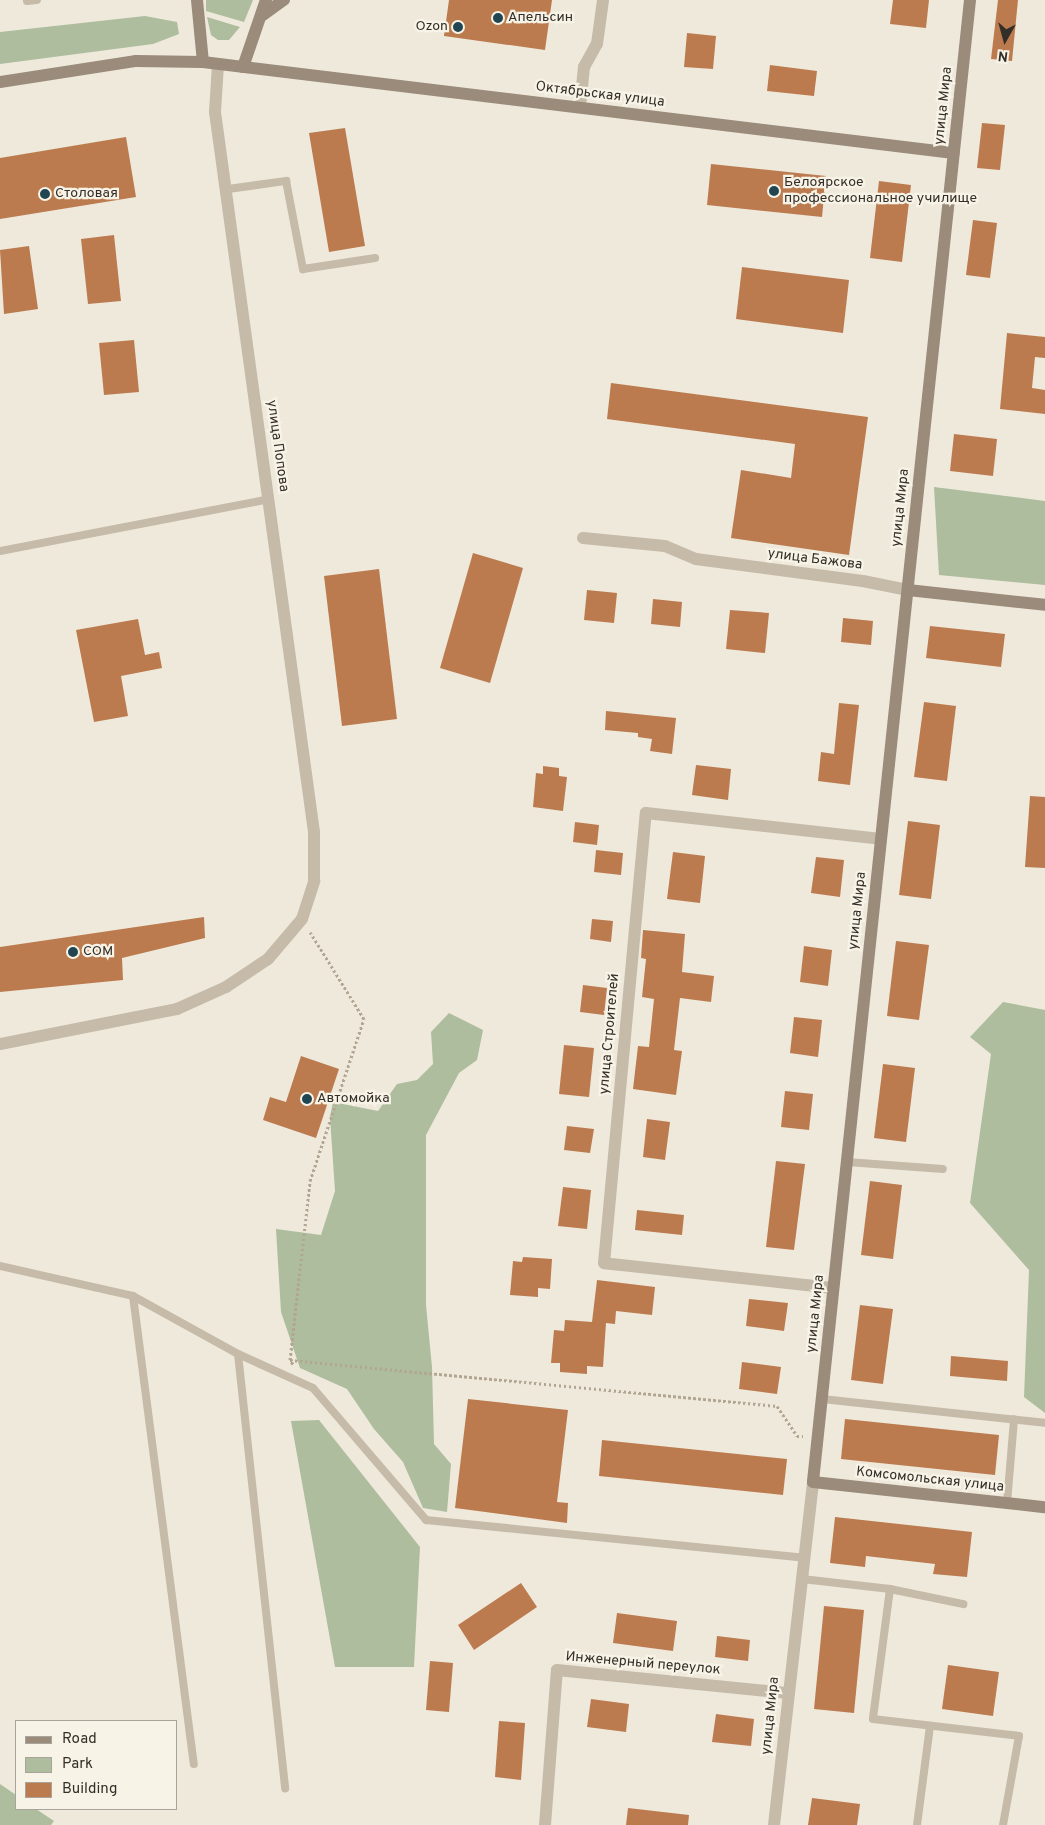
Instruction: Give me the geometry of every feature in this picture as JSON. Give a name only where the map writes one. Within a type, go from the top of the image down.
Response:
[{"type":"street","points":[[0,82],[136,61],[203,62],[196,0]]},
{"type":"street","points":[[243,67],[263,15],[266,0]]},
{"type":"street","points":[[263,15],[284,0]]},
{"type":"street","points":[[580,107],[584,67],[596,44],[603,0]]},
{"type":"street","name":"улица Мира","points":[[774,1825],[822,1399],[970,0]]},
{"type":"street","name":"Октябрьская улица","points":[[203,62],[954,153]]},
{"type":"street","name":"улица Попова","points":[[218,64],[215,112],[228,189],[314,832],[314,881],[302,919]]},
{"type":"street","name":"улица Бажова","points":[[583,538],[665,546],[696,560],[863,581],[908,590],[1045,605]]},
{"type":"street","name":"улица Строителей","points":[[833,1288],[604,1263],[646,814],[881,838]]},
{"type":"street","points":[[0,1044],[177,1009],[226,987],[268,959],[302,919]]},
{"type":"street","name":"Комсомольская улица","points":[[813,1482],[1045,1507]]},
{"type":"street","name":"Инженерный переулок","points":[[545,1825],[557,1670],[789,1693]]},
{"type":"lane","points":[[27,1],[37,0]]},
{"type":"lane","points":[[228,189],[286,181],[303,269],[375,258]]},
{"type":"lane","points":[[0,551],[269,498]]},
{"type":"lane","points":[[847,1162],[943,1169]]},
{"type":"lane","points":[[0,1266],[134,1296],[238,1354],[313,1388],[426,1520],[804,1558]]},
{"type":"lane","points":[[134,1296],[194,1764]]},
{"type":"lane","points":[[238,1354],[285,1788]]},
{"type":"lane","points":[[822,1399],[1045,1423]]},
{"type":"lane","points":[[1007,1503],[1014,1419]]},
{"type":"lane","points":[[802,1578],[890,1589],[963,1604]]},
{"type":"lane","points":[[890,1589],[873,1719],[1019,1736],[1003,1825]]},
{"type":"lane","points":[[917,1825],[930,1726]]},
{"type":"path","points":[[295,1367],[290,1360],[310,1181],[364,1019],[302,919]]},
{"type":"path","points":[[290,1360],[777,1406],[797,1436],[817,1438]]},
{"type":"green space","points":[[206,0],[253,0],[244,22],[206,11]]},
{"type":"green space","points":[[145,16],[177,22],[179,34],[153,44],[0,64],[0,32]]},
{"type":"green space","points":[[207,17],[240,27],[229,40],[218,40],[211,35]]},
{"type":"green space","points":[[934,487],[1045,501],[1045,585],[939,575]]},
{"type":"green space","points":[[1003,1002],[1045,1010],[1045,1413],[1024,1397],[1029,1270],[970,1203],[991,1054],[970,1037]]},
{"type":"green space","points":[[449,1013],[483,1030],[477,1060],[459,1073],[426,1135],[426,1305],[432,1367],[434,1444],[451,1464],[447,1512],[423,1508],[403,1462],[374,1429],[347,1389],[300,1368],[281,1312],[276,1229],[321,1235],[335,1191],[330,1117],[333,1102],[378,1111],[397,1084],[417,1080],[433,1064],[431,1032]]},
{"type":"green space","points":[[319,1420],[420,1547],[414,1667],[335,1667],[291,1421]]},
{"type":"green space","points":[[0,1784],[15,1794],[15,1810],[38,1810],[54,1821],[51,1825],[0,1825]]},
{"type":"building","name":"Апельсин","points":[[449,0],[552,0],[545,50],[444,36]]},
{"type":"building","points":[[893,0],[929,0],[926,28],[890,24]]},
{"type":"building","points":[[998,0],[1018,0],[1012,61],[991,59]]},
{"type":"building","points":[[687,33],[716,36],[713,69],[684,67]]},
{"type":"building","points":[[770,65],[817,71],[814,96],[767,91]]},
{"type":"building","points":[[982,123],[1005,125],[1000,170],[977,168]]},
{"type":"building","points":[[345,128],[365,246],[329,252],[309,133]]},
{"type":"building","points":[[126,137],[136,197],[0,219],[0,158]]},
{"type":"building","points":[[711,164],[826,176],[822,217],[707,205]]},
{"type":"building","points":[[879,181],[911,185],[902,262],[870,258]]},
{"type":"building","points":[[973,220],[997,223],[990,278],[966,275]]},
{"type":"building","points":[[114,235],[121,301],[88,304],[81,239]]},
{"type":"building","points":[[29,246],[38,309],[4,314],[0,250]]},
{"type":"building","points":[[742,267],[849,280],[843,333],[736,319]]},
{"type":"building","points":[[1007,333],[1045,337],[1045,358],[1035,357],[1032,388],[1045,390],[1045,414],[1000,409]]},
{"type":"building","points":[[134,340],[139,392],[104,395],[99,343]]},
{"type":"building","points":[[611,383],[868,417],[849,555],[731,538],[741,470],[791,478],[795,444],[607,419]]},
{"type":"building","points":[[954,434],[997,439],[993,476],[950,471]]},
{"type":"building","points":[[473,553],[523,568],[490,683],[440,668]]},
{"type":"building","points":[[379,569],[397,719],[342,726],[324,576]]},
{"type":"building","points":[[587,590],[617,593],[614,623],[584,620]]},
{"type":"building","points":[[653,599],[682,602],[680,627],[651,624]]},
{"type":"building","points":[[730,610],[769,613],[765,653],[726,649]]},
{"type":"building","points":[[843,618],[873,621],[871,645],[841,642]]},
{"type":"building","points":[[138,619],[145,655],[159,652],[162,668],[121,676],[128,716],[94,722],[76,630]]},
{"type":"building","points":[[930,626],[1005,634],[1001,667],[926,658]]},
{"type":"building","points":[[924,702],[956,706],[947,781],[914,777]]},
{"type":"building","points":[[839,703],[859,705],[850,785],[818,781],[821,752],[834,754]]},
{"type":"building","points":[[606,711],[676,718],[672,754],[650,751],[652,739],[638,737],[638,733],[605,730]]},
{"type":"building","points":[[696,765],[731,769],[728,800],[692,795]]},
{"type":"building","points":[[543,766],[559,768],[559,776],[567,777],[563,811],[533,807],[536,773],[543,774]]},
{"type":"building","points":[[1030,796],[1045,797],[1045,868],[1025,867]]},
{"type":"building","points":[[908,821],[940,825],[931,899],[899,895]]},
{"type":"building","points":[[575,822],[599,825],[597,845],[573,842]]},
{"type":"building","points":[[596,850],[623,853],[621,875],[594,872]]},
{"type":"building","points":[[673,852],[705,856],[700,903],[667,899]]},
{"type":"building","points":[[816,857],[844,860],[840,897],[811,893]]},
{"type":"building","name":"СОМ","points":[[204,917],[205,938],[122,958],[123,980],[0,992],[0,947]]},
{"type":"building","points":[[592,919],[613,921],[611,942],[590,939]]},
{"type":"building","points":[[643,930],[685,934],[682,972],[714,976],[711,1002],[680,998],[674,1050],[682,1051],[676,1095],[633,1089],[638,1046],[649,1047],[654,999],[642,997],[646,959],[641,958]]},
{"type":"building","points":[[896,941],[929,945],[919,1020],[887,1016]]},
{"type":"building","points":[[804,946],[832,950],[828,986],[800,982]]},
{"type":"building","points":[[583,985],[607,988],[604,1015],[580,1012]]},
{"type":"building","points":[[794,1017],[822,1020],[818,1057],[790,1053]]},
{"type":"building","points":[[564,1045],[594,1048],[589,1097],[559,1094]]},
{"type":"building","name":"Автомойка","points":[[301,1056],[339,1069],[316,1138],[263,1120],[270,1097],[286,1102]]},
{"type":"building","points":[[883,1064],[915,1068],[906,1142],[874,1138]]},
{"type":"building","points":[[785,1091],[813,1094],[809,1130],[781,1127]]},
{"type":"building","points":[[647,1119],[670,1122],[665,1160],[643,1157]]},
{"type":"building","points":[[567,1126],[594,1129],[590,1153],[564,1150]]},
{"type":"building","points":[[776,1161],[805,1164],[794,1250],[766,1247]]},
{"type":"building","points":[[870,1181],[902,1185],[893,1259],[861,1255]]},
{"type":"building","points":[[563,1187],[591,1190],[587,1229],[558,1226]]},
{"type":"building","points":[[637,1210],[684,1215],[682,1235],[635,1230]]},
{"type":"building","points":[[523,1257],[552,1259],[550,1289],[538,1288],[538,1297],[510,1295],[513,1261],[522,1262]]},
{"type":"building","points":[[597,1280],[655,1287],[652,1315],[616,1311],[615,1324],[606,1323],[603,1367],[587,1366],[587,1374],[560,1372],[560,1363],[551,1363],[554,1330],[564,1331],[565,1320],[592,1322]]},
{"type":"building","points":[[749,1299],[788,1303],[784,1331],[746,1326]]},
{"type":"building","points":[[860,1305],[893,1309],[883,1384],[851,1380]]},
{"type":"building","points":[[951,1356],[1008,1361],[1007,1381],[950,1376]]},
{"type":"building","points":[[742,1362],[781,1367],[777,1394],[739,1389]]},
{"type":"building","points":[[468,1399],[568,1410],[557,1502],[568,1503],[567,1523],[455,1508]]},
{"type":"building","points":[[845,1419],[999,1435],[995,1475],[841,1459]]},
{"type":"building","points":[[602,1440],[787,1459],[783,1495],[599,1476]]},
{"type":"building","points":[[835,1517],[972,1532],[967,1577],[933,1574],[935,1564],[866,1556],[865,1567],[830,1563]]},
{"type":"building","points":[[521,1583],[537,1607],[474,1650],[458,1625]]},
{"type":"building","points":[[824,1606],[864,1610],[854,1713],[814,1709]]},
{"type":"building","points":[[617,1613],[677,1621],[673,1651],[613,1643]]},
{"type":"building","points":[[717,1636],[750,1640],[748,1661],[715,1657]]},
{"type":"building","points":[[430,1661],[453,1663],[449,1712],[426,1710]]},
{"type":"building","points":[[948,1665],[999,1672],[993,1716],[942,1709]]},
{"type":"building","points":[[591,1699],[629,1704],[626,1732],[587,1727]]},
{"type":"building","points":[[716,1714],[754,1719],[751,1746],[712,1742]]},
{"type":"building","points":[[499,1721],[525,1723],[521,1780],[495,1777]]},
{"type":"building","points":[[812,1798],[860,1804],[857,1825],[808,1825]]},
{"type":"building","points":[[628,1808],[689,1815],[688,1825],[626,1825]]},
{"type":"place","name":"Апельсин","points":[[498,18]]},
{"type":"place","name":"Ozon","points":[[458,27]]},
{"type":"place","name":"Белоярское профессиональное училище","points":[[774,191]]},
{"type":"place","name":"Столовая","points":[[45,194]]},
{"type":"place","name":"СОМ","points":[[73,952]]},
{"type":"place","name":"Автомойка","points":[[307,1099]]}]
